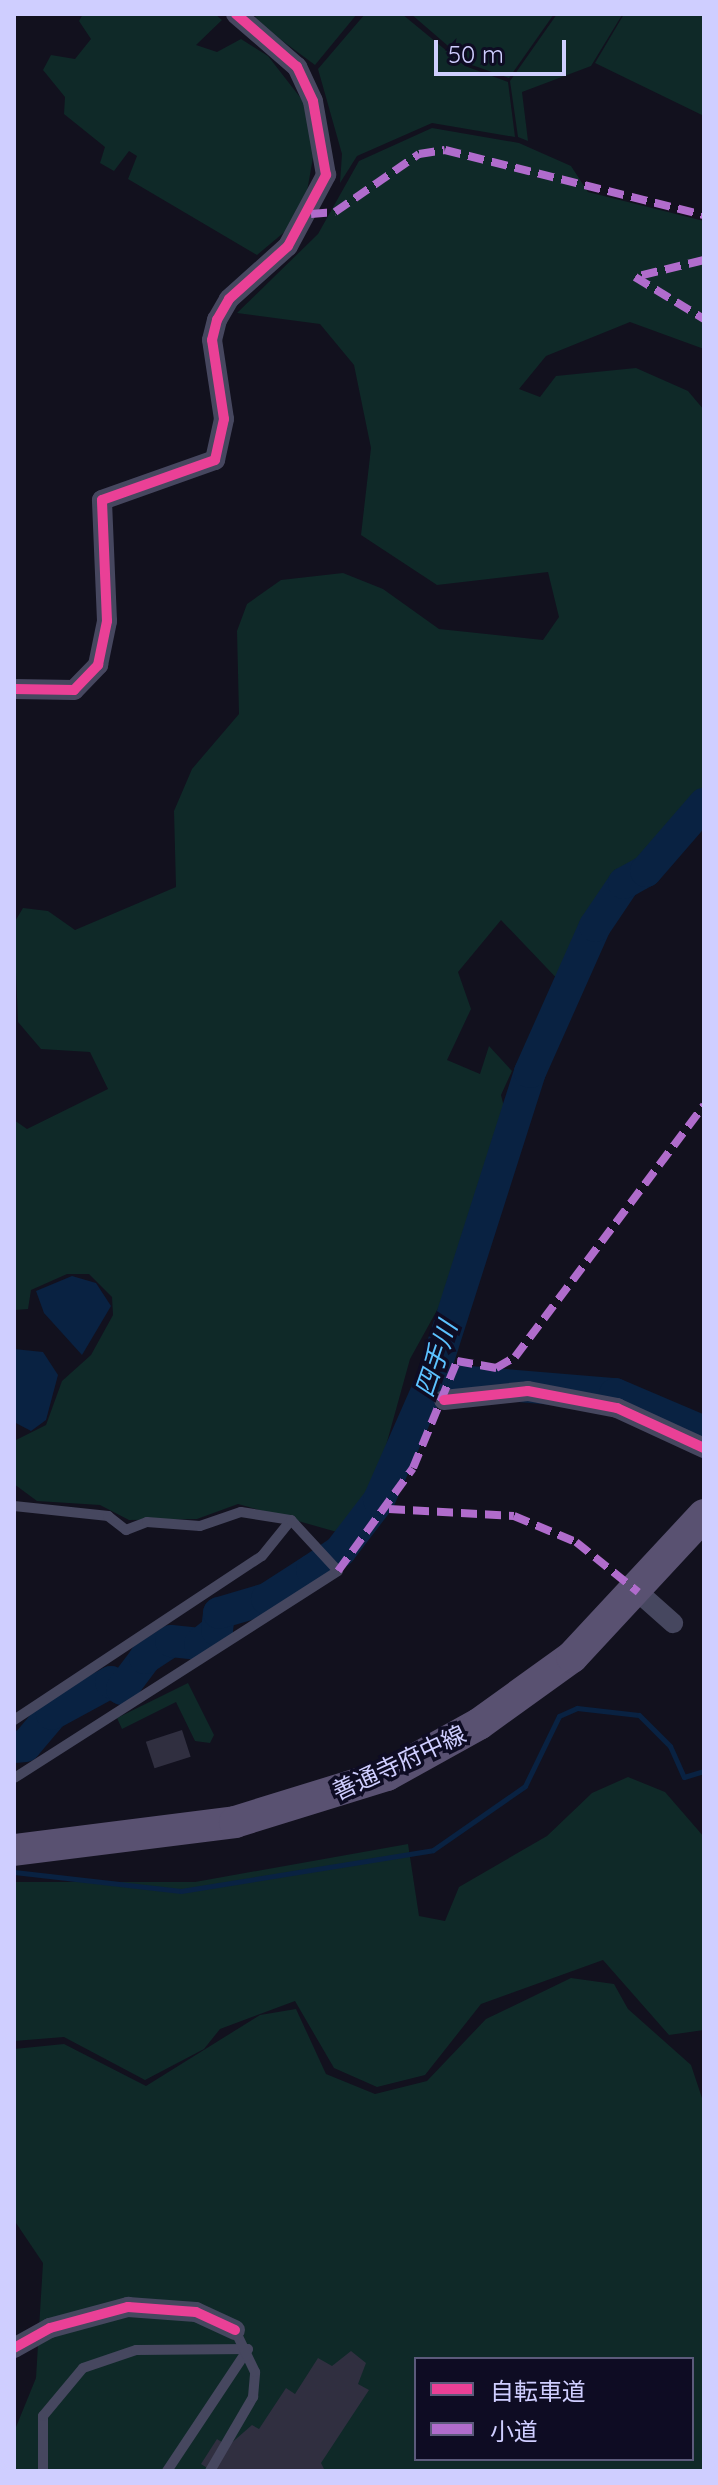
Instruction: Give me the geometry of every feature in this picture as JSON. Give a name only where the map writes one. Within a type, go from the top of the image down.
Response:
[{"type":"main road","name":"善通寺府中線","points":[[14,1850],[235,1822],[387,1775],[523,1696],[638,1592],[704,1515]]},
{"type":"street","points":[[14,689],[74,690],[98,665],[107,621],[102,500],[215,460],[224,419],[212,340],[217,320],[229,299],[288,246],[326,175],[313,101],[297,67],[236,14]]},
{"type":"street","points":[[444,1400],[528,1391],[617,1408],[704,1448]]},
{"type":"street","points":[[638,1592],[673,1623]]},
{"type":"street","points":[[14,2348],[73,2320],[128,2307],[196,2312],[235,2330]]},
{"type":"lane","points":[[14,1506],[108,1516],[126,1530],[147,1522],[200,1526],[241,1512],[295,1522],[338,1571],[14,1778]]},
{"type":"lane","points":[[14,1720],[262,1556],[295,1522]]},
{"type":"lane","points":[[210,2471],[253,2397],[248,2349],[235,2330]]},
{"type":"lane","points":[[43,2471],[43,2416],[83,2368],[136,2350],[248,2349]]},
{"type":"lane","points":[[167,2471],[248,2349]]},
{"type":"green space","points":[[83,14],[215,14],[222,20],[196,45],[217,52],[241,39],[268,56],[303,101],[314,152],[306,197],[288,229],[257,255],[128,179],[137,156],[129,151],[114,171],[100,163],[105,147],[64,114],[65,97],[43,70],[51,55],[75,59],[91,39],[79,21]]},
{"type":"green space","points":[[258,14],[357,14],[315,65],[253,19]]},
{"type":"green space","points":[[365,14],[402,14],[465,66],[508,82],[515,137],[432,123],[357,156],[340,183],[342,154],[318,69]]},
{"type":"green space","points":[[411,14],[554,14],[509,78],[469,64]]},
{"type":"green space","points":[[557,14],[622,15],[591,66],[522,92],[528,141],[518,137],[510,81]]},
{"type":"green space","points":[[624,14],[704,14],[704,116],[595,63]]},
{"type":"green space","points":[[432,128],[519,143],[571,166],[588,192],[704,221],[704,349],[630,322],[546,356],[519,389],[540,397],[556,376],[636,368],[688,391],[704,410],[704,793],[640,865],[616,877],[577,941],[565,987],[501,920],[458,972],[471,1009],[447,1060],[480,1074],[489,1046],[512,1071],[501,1095],[506,1115],[441,1303],[410,1359],[372,1496],[344,1534],[238,1504],[197,1519],[129,1520],[100,1505],[37,1501],[14,1484],[14,1441],[46,1425],[62,1381],[91,1355],[113,1315],[112,1297],[89,1274],[67,1274],[31,1290],[28,1309],[14,1310],[14,1120],[27,1129],[108,1089],[90,1052],[41,1049],[18,1022],[14,923],[23,908],[48,911],[75,930],[176,887],[174,811],[192,769],[239,714],[237,631],[247,604],[281,580],[343,573],[383,589],[439,629],[543,640],[559,617],[548,572],[437,585],[361,535],[371,448],[354,365],[320,324],[237,313],[318,234],[359,161]]},
{"type":"green space","points":[[188,1683],[214,1735],[210,1743],[195,1741],[176,1702],[122,1729],[117,1718]]},
{"type":"green space","points":[[628,1777],[665,1792],[704,1837],[704,2030],[669,2035],[603,1960],[481,2004],[425,2075],[377,2087],[334,2068],[295,2001],[220,2029],[204,2049],[145,2080],[64,2037],[14,2041],[14,1882],[195,1882],[408,1844],[419,1916],[445,1921],[459,1887],[547,1836],[592,1793]]},
{"type":"green space","points":[[571,1978],[614,1984],[628,2009],[691,2065],[704,2104],[704,2471],[16,2471],[14,2432],[36,2378],[43,2263],[14,2220],[14,2049],[64,2044],[146,2086],[260,2015],[296,2009],[326,2074],[375,2094],[427,2081],[486,2019]]},
{"type":"water","points":[[72,1276],[96,1283],[111,1306],[82,1355],[44,1313],[36,1291]]},
{"type":"water","points":[[14,1349],[43,1352],[58,1375],[46,1420],[31,1431],[14,1422]]},
{"type":"building","points":[[182,1730],[191,1757],[155,1768],[146,1742]]},
{"type":"building","points":[[351,2351],[366,2363],[358,2384],[369,2390],[321,2463],[325,2471],[212,2471],[201,2464],[217,2439],[228,2446],[252,2425],[259,2429],[286,2388],[295,2394],[318,2358],[332,2366]]},
{"type":"waterway","name":"四手川","points":[[14,1747],[25,1746],[52,1714],[111,1682],[122,1689],[145,1658],[171,1641],[200,1644],[217,1630],[219,1613],[267,1599],[312,1570],[340,1551],[379,1500],[432,1379],[530,1072],[595,926],[624,883],[646,871],[704,804]]},
{"type":"waterway","points":[[432,1379],[615,1394],[704,1432]]},
{"type":"waterway","points":[[14,1872],[181,1891],[433,1850],[525,1786],[559,1716],[577,1708],[639,1715],[670,1746],[684,1777],[704,1771]]},
{"type":"marked path","points":[[311,214],[335,212],[419,154],[445,150],[704,215]]},
{"type":"marked path","points":[[704,260],[635,277],[704,319]]},
{"type":"marked path","points":[[338,1571],[413,1468],[457,1361],[496,1368],[515,1357],[704,1105]]},
{"type":"marked path","points":[[389,1509],[514,1516],[576,1542],[638,1592]]},
{"type":"cycle path","points":[[14,689],[74,690],[98,665],[107,621],[102,500],[215,460],[224,419],[212,340],[217,320],[229,299],[288,246],[326,175],[313,101],[297,67],[236,14]]},
{"type":"cycle path","points":[[444,1400],[528,1391],[617,1408],[704,1448]]},
{"type":"cycle path","points":[[14,2348],[50,2328],[128,2307],[196,2312],[235,2330]]}]
